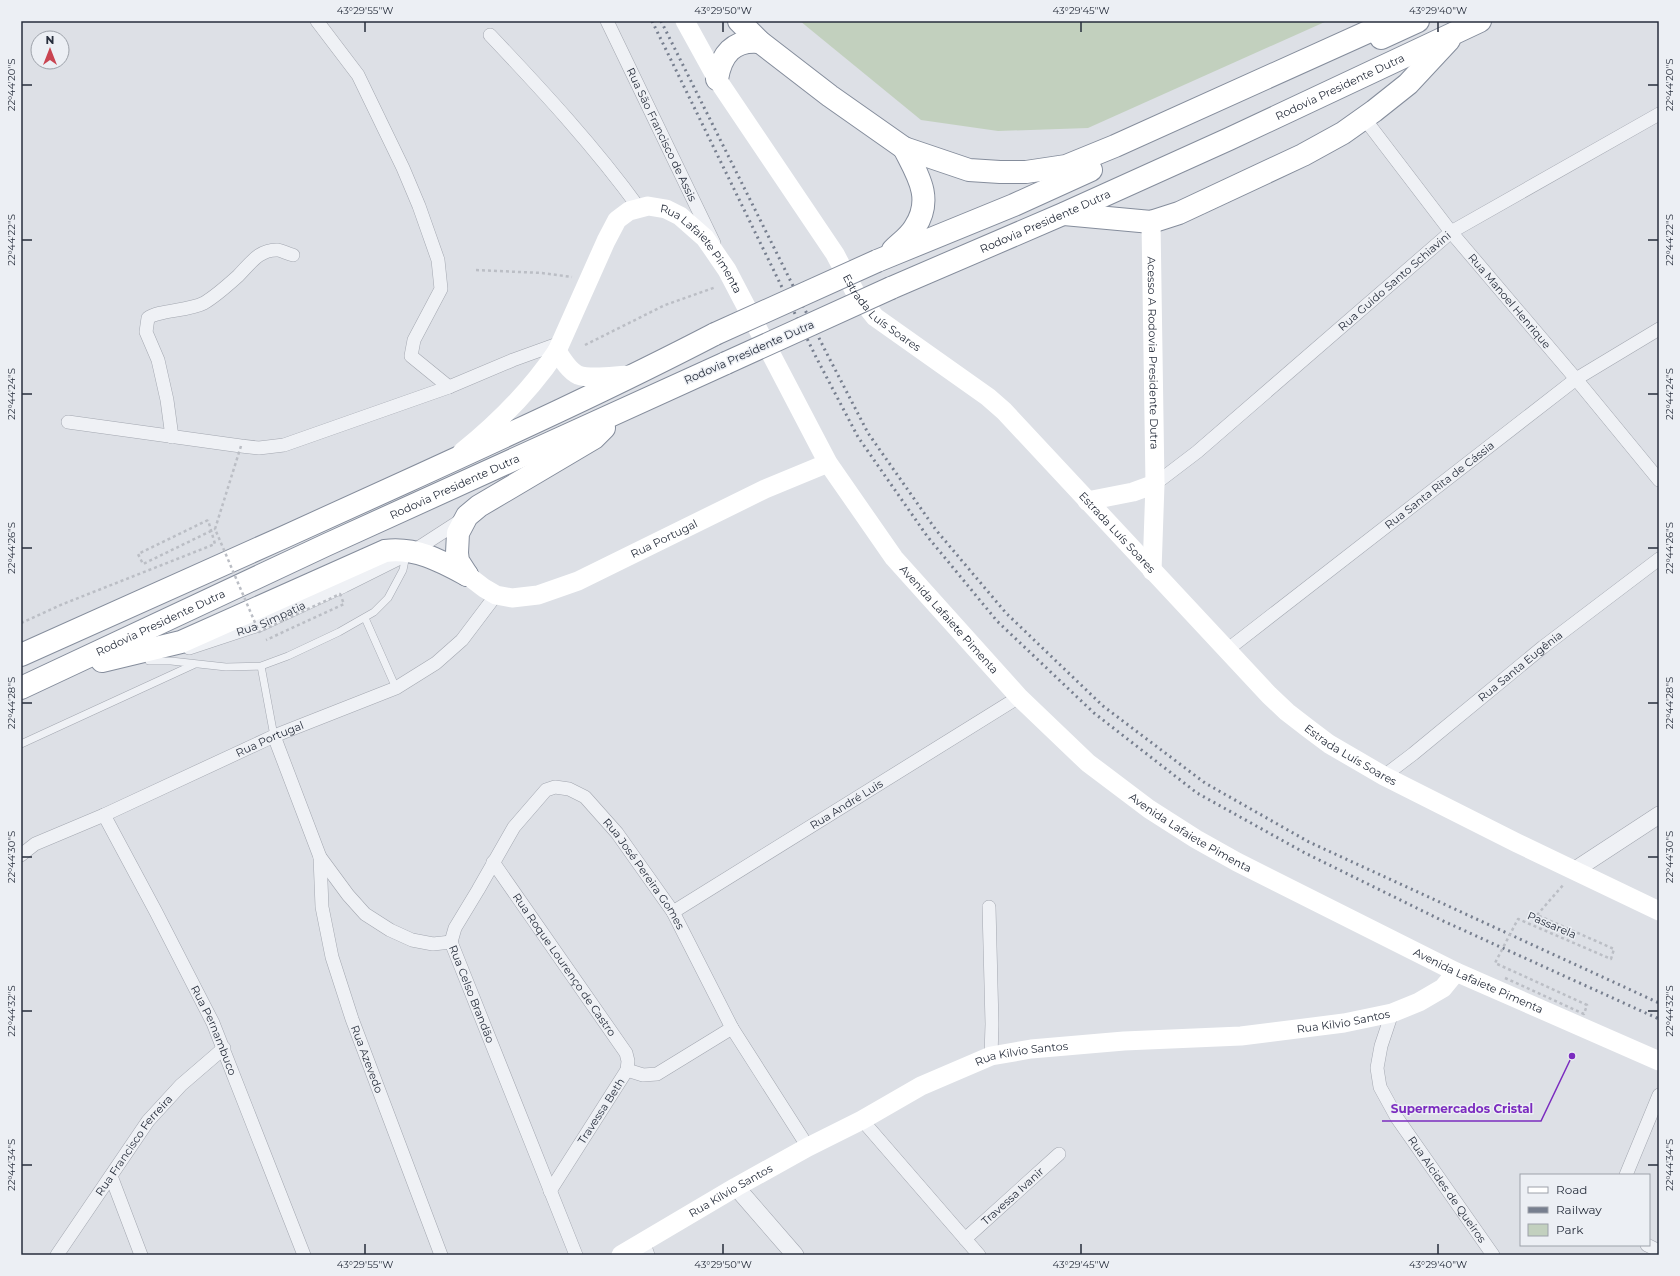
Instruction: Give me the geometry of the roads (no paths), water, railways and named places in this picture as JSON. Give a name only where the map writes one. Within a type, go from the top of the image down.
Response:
[{"type":"highway","points":[[739,21],[760,42],[830,96],[904,148],[969,170],[1000,172],[1026,172],[1066,166],[1114,146],[1392,21]]},
{"type":"highway","points":[[21,655],[218,568],[450,462],[638,374],[715,334],[882,259],[1014,205],[1418,21]]},
{"type":"highway","name":"Rodovia Presidente Dutra","points":[[21,688],[58,672],[326,545],[490,472],[622,410],[891,288],[1062,214],[1229,139],[1480,21]]},
{"type":"highway","points":[[1062,214],[1151,222],[1179,213],[1302,155],[1343,133],[1408,84],[1456,32]]},
{"type":"highway","points":[[717,79],[722,60],[728,51],[738,44],[749,41],[760,42]]},
{"type":"highway","points":[[882,259],[915,228],[923,210],[924,195],[920,180],[904,148]]},
{"type":"highway","points":[[467,575],[458,561],[457,552],[458,533],[467,516],[479,506],[594,438],[622,410]]},
{"type":"highway","points":[[58,672],[181,642],[385,551],[397,550],[409,554],[427,555],[467,575]]},
{"type":"highway","points":[[21,642],[50,628],[166,580],[218,568]]},
{"type":"main road","name":"Estrada Luís Soares","points":[[685,21],[717,79],[835,254],[855,292],[874,317],[988,397],[1004,411],[1152,571],[1287,712],[1329,744],[1384,776],[1517,843],[1659,911]]},
{"type":"main road","name":"Rua Lafaiete Pimenta","points":[[450,462],[522,397],[546,367],[558,347],[614,224],[624,214],[648,206],[666,209],[686,220],[705,238],[730,275],[828,463]]},
{"type":"main road","name":"Acesso A Rodovia Presidente Dutra","points":[[1151,222],[1155,484],[1152,571]]},
{"type":"main road","points":[[558,347],[564,363],[577,375],[597,376],[638,374]]},
{"type":"main road","name":"Rua Portugal","points":[[467,575],[496,595],[512,598],[538,595],[578,581],[765,489],[828,463]]},
{"type":"main road","name":"Avenida Lafaiete Pimenta","points":[[828,463],[894,558],[1019,697],[1088,763],[1149,808],[1196,838],[1284,886],[1456,972],[1659,1061]]},
{"type":"main road","points":[[1087,501],[1133,492],[1155,484]]},
{"type":"main road","name":"Rua Kilvio Santos","points":[[621,1255],[646,1248],[736,1187],[808,1147],[862,1120],[921,1086],[991,1056],[1031,1049],[1116,1042],[1242,1036],[1344,1023],[1392,1013],[1419,1002],[1443,988],[1456,972]]},
{"type":"street","points":[[317,21],[358,75],[389,137],[419,206],[438,260],[441,289],[414,340],[411,356],[448,387]]},
{"type":"street","name":"Rua São Francisco de Assis","points":[[607,21],[730,275]]},
{"type":"street","points":[[490,35],[552,100],[610,168],[639,208]]},
{"type":"street","name":"Rua Guido Santo Schiavini","points":[[1155,484],[1198,452],[1451,232],[1659,114]]},
{"type":"street","name":"Rua Manoel Henrique","points":[[1364,118],[1451,232],[1576,379],[1659,480]]},
{"type":"street","points":[[172,437],[167,400],[159,367],[146,332],[148,318],[188,309],[204,303],[222,290],[251,261],[261,254],[278,250],[293,255]]},
{"type":"street","name":"Rua Santa Rita de Cássia","points":[[1227,650],[1576,379],[1659,329]]},
{"type":"street","points":[[68,422],[259,448],[284,445],[448,387],[513,360],[558,347]]},
{"type":"street","name":"Rua Simpatia","points":[[58,672],[149,661],[262,624],[409,554],[467,516]]},
{"type":"street","name":"Rua Santa Eugênia","points":[[1384,776],[1543,647],[1659,559]]},
{"type":"street","name":"Rua Portugal","points":[[21,855],[35,844],[104,815],[274,736],[396,688],[436,663],[462,640],[496,595]]},
{"type":"street","name":"Rua André Luis","points":[[673,912],[1019,697]]},
{"type":"street","name":"Rua Celso Brandão","points":[[274,736],[320,857],[348,895],[365,914],[390,930],[412,940],[433,944],[451,942],[576,1255]]},
{"type":"street","name":"Rua José Pereira Gomes","points":[[451,942],[455,928],[514,827],[546,790],[555,787],[568,789],[584,797],[618,833],[673,912],[732,1028],[808,1147]]},
{"type":"street","name":"Rua Pernambuco","points":[[104,815],[213,1023],[304,1255]]},
{"type":"street","points":[[1575,870],[1659,815]]},
{"type":"street","name":"Rua Azevedo","points":[[320,857],[322,907],[332,957],[352,1019],[441,1255]]},
{"type":"street","name":"Rua Roque Lourenço de Castro","points":[[493,862],[626,1053],[628,1061],[627,1070]]},
{"type":"street","points":[[989,907],[992,1024],[991,1056]]},
{"type":"street","name":"Rua Alcides de Queiros","points":[[1392,1013],[1381,1046],[1377,1068],[1380,1087],[1397,1118],[1493,1255]]},
{"type":"street","name":"Travessa Beth","points":[[550,1191],[627,1070],[643,1075],[657,1074],[732,1028]]},
{"type":"street","name":"Rua Francisco Ferreira","points":[[57,1255],[148,1121],[182,1085],[224,1048]]},
{"type":"street","points":[[1626,1174],[1659,1095]]},
{"type":"street","points":[[862,1120],[979,1255]]},
{"type":"street","name":"Travessa Ivanir","points":[[965,1239],[1059,1154]]},
{"type":"street","points":[[111,1176],[142,1255]]},
{"type":"street","points":[[736,1187],[795,1255]]},
{"type":"street","points":[[1649,1246],[1659,1251]]},
{"type":"lane","points":[[149,661],[171,661],[226,668],[261,666],[301,650],[339,632],[374,612],[388,598],[403,570],[409,554]]},
{"type":"lane","points":[[365,618],[396,688]]},
{"type":"lane","points":[[21,744],[196,664]]},
{"type":"lane","points":[[261,666],[274,736]]},
{"type":"railway","points":[[652,21],[816,357],[858,437],[927,536],[997,621],[1094,713],[1197,793],[1305,853],[1441,920],[1659,1019]]},
{"type":"railway","points":[[661,21],[868,433],[936,530],[1006,613],[1103,706],[1205,783],[1309,842],[1659,1003]]},
{"type":"place","name":"Supermercados Cristal","points":[[1572,1056]]}]
